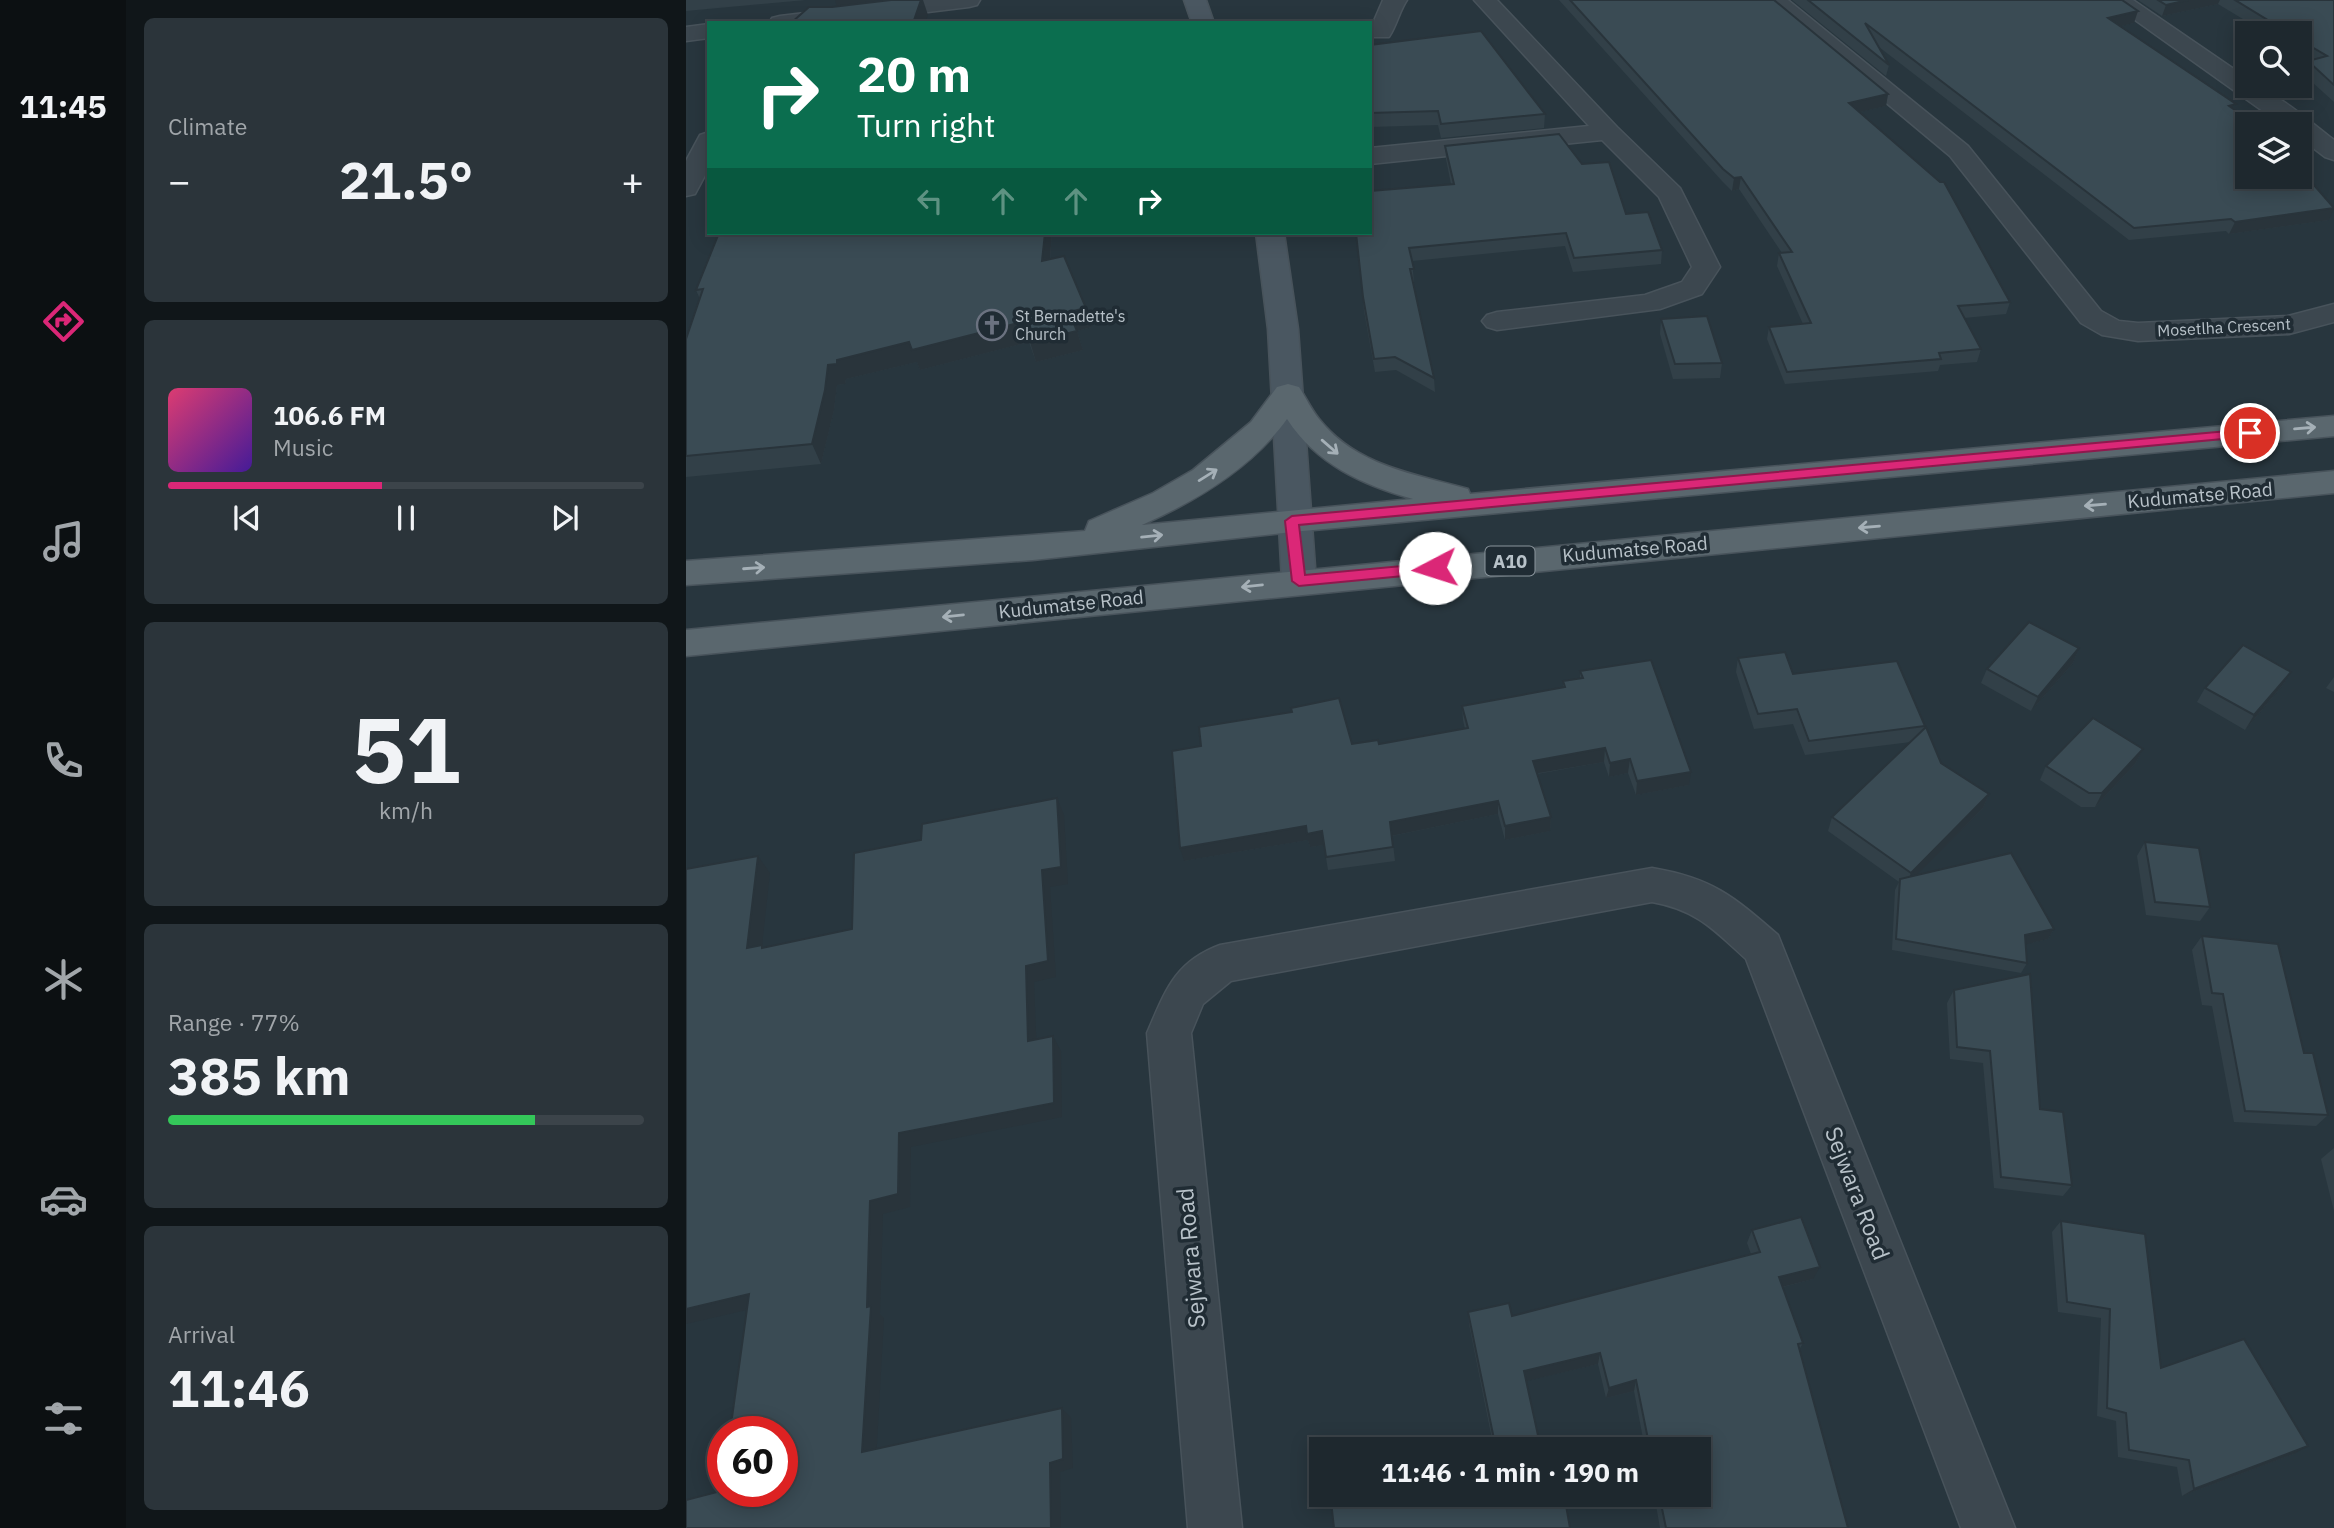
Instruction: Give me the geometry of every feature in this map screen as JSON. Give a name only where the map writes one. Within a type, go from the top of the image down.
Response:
[{"type":"main road","points":[[1033,548],[1103,529],[1166,502],[1219,469],[1260,432],[1288,394],[1312,431],[1344,458],[1389,480],[1446,495],[1499,503]]},
{"type":"main road","points":[[686,573],[1033,548],[1292,521],[2334,426]]},
{"type":"main road","name":"Kudumatse Road","points":[[686,643],[1299,581],[2334,482]]},
{"type":"street","points":[[796,21],[969,0]]},
{"type":"street","points":[[1195,0],[1202,21]]},
{"type":"street","points":[[1381,32],[1390,6],[1396,0]]},
{"type":"street","points":[[1485,0],[1608,132],[1671,194],[1706,267],[1692,288],[1650,303],[1497,321]]},
{"type":"street","name":"Mosetlha Crescent","points":[[1773,0],[1959,151],[2091,317],[2112,329],[2138,332],[2289,326],[2334,313]]},
{"type":"street","points":[[2119,0],[2279,112]]},
{"type":"street","points":[[686,33],[707,31]]},
{"type":"street","points":[[1372,156],[1608,132]]},
{"type":"street","points":[[2312,136],[2334,152]]},
{"type":"street","points":[[686,188],[707,144]]},
{"type":"street","points":[[1271,235],[1276,256],[1288,394],[1292,521],[1299,581]]},
{"type":"street","name":"Sejwara Road","points":[[1215,1528],[1169,1033],[1187,991],[1220,964],[1652,884],[1686,891],[1720,910],[1763,948],[1988,1528]]},
{"type":"building","points":[[891,0],[921,0],[914,21],[793,21],[809,7]]},
{"type":"building","points":[[1570,0],[1774,0],[1888,94],[1849,103],[1940,182],[1944,182],[2010,302],[1958,306],[1981,349],[1939,353],[1941,359],[1787,372],[1769,327],[1811,323],[1779,253],[1792,252],[1741,177],[1734,178],[1723,169]]},
{"type":"building","points":[[1808,0],[2122,0],[2138,11],[2108,18],[2236,104],[2229,106],[2238,112],[2235,112],[2235,189],[2312,189],[2312,183],[2334,208],[2235,222],[2231,219],[2134,228],[1865,23],[1889,65]]},
{"type":"building","points":[[2158,0],[2188,0],[2166,5]]},
{"type":"building","points":[[2235,0],[2334,0],[2334,85],[2312,65],[2312,60],[2327,56],[2312,47],[2312,21],[2269,21]]},
{"type":"building","points":[[1481,31],[1545,114],[1441,124],[1438,111],[1372,113],[1372,45]]},
{"type":"building","points":[[1559,134],[1582,164],[1609,162],[1626,214],[1648,212],[1662,250],[1574,258],[1566,233],[1409,248],[1414,269],[1410,269],[1434,378],[1395,357],[1374,359],[1356,235],[1372,235],[1372,191],[1454,184],[1445,146]]},
{"type":"building","points":[[718,235],[1045,235],[1042,261],[1064,256],[1086,308],[1069,312],[1077,331],[1030,342],[1022,322],[912,350],[909,342],[837,360],[837,364],[828,365],[812,444],[686,456],[686,339],[703,289],[696,290]]},
{"type":"building","points":[[1707,316],[1722,363],[1675,364],[1661,319]]},
{"type":"building","points":[[2029,622],[2079,648],[2038,697],[1987,669]]},
{"type":"building","points":[[2243,645],[2291,672],[2254,715],[2205,688]]},
{"type":"building","points":[[1785,652],[1793,674],[1897,661],[1925,726],[1809,741],[1797,709],[1758,714],[1738,658]]},
{"type":"building","points":[[1651,660],[1691,772],[1637,781],[1630,759],[1610,763],[1605,748],[1533,761],[1551,817],[1505,826],[1498,801],[1390,822],[1393,847],[1326,857],[1322,831],[1307,834],[1306,826],[1180,848],[1172,751],[1201,746],[1199,727],[1292,712],[1291,708],[1339,698],[1352,744],[1378,740],[1379,744],[1468,728],[1462,706],[1565,687],[1563,681],[1583,678],[1580,671]]},
{"type":"building","points":[[2093,718],[2143,749],[2102,793],[2089,793],[2046,766]]},
{"type":"building","points":[[1926,727],[1941,763],[1989,794],[1911,873],[1832,817]]},
{"type":"building","points":[[1057,798],[1061,867],[1042,870],[1048,961],[1026,966],[1028,1041],[1053,1036],[1054,1103],[899,1133],[898,1194],[870,1201],[867,1307],[871,1306],[862,1452],[1062,1408],[1063,1459],[1050,1463],[1051,1528],[686,1528],[686,1500],[707,1495],[707,1507],[798,1507],[798,1416],[732,1416],[749,1294],[686,1309],[686,869],[758,856],[747,948],[762,945],[762,948],[852,929],[854,853],[921,840],[922,824]]},
{"type":"building","points":[[2145,842],[2199,848],[2210,907],[2155,902]]},
{"type":"building","points":[[2011,853],[2054,929],[2025,935],[2027,963],[1896,939],[1900,879]]},
{"type":"building","points":[[2202,936],[2278,944],[2304,1053],[2313,1053],[2328,1115],[2245,1111],[2223,994],[2212,993]]},
{"type":"building","points":[[2030,974],[2040,1109],[2063,1112],[2072,1185],[2001,1177],[1990,1051],[1957,1047],[1954,990]]},
{"type":"building","points":[[1801,1217],[1820,1267],[1779,1277],[1803,1343],[1798,1344],[1848,1528],[1666,1528],[1662,1507],[1711,1507],[1711,1437],[1648,1437],[1636,1380],[1609,1388],[1600,1353],[1524,1371],[1538,1437],[1494,1437],[1468,1312],[1509,1303],[1512,1316],[1760,1252],[1752,1230]]},
{"type":"building","points":[[2061,1221],[2145,1234],[2161,1368],[2244,1339],[2308,1446],[2194,1489],[2189,1460],[2129,1450],[2126,1413],[2107,1408],[2110,1309],[2067,1302]]},
{"type":"building","points":[[1332,1507],[1566,1507],[1570,1528],[1334,1528]]},
{"type":"place","name":"St Bernadette's Church","points":[[992,325]]},
{"type":"route","points":[[1435,568],[1299,581],[1292,521],[2250,433]]}]
